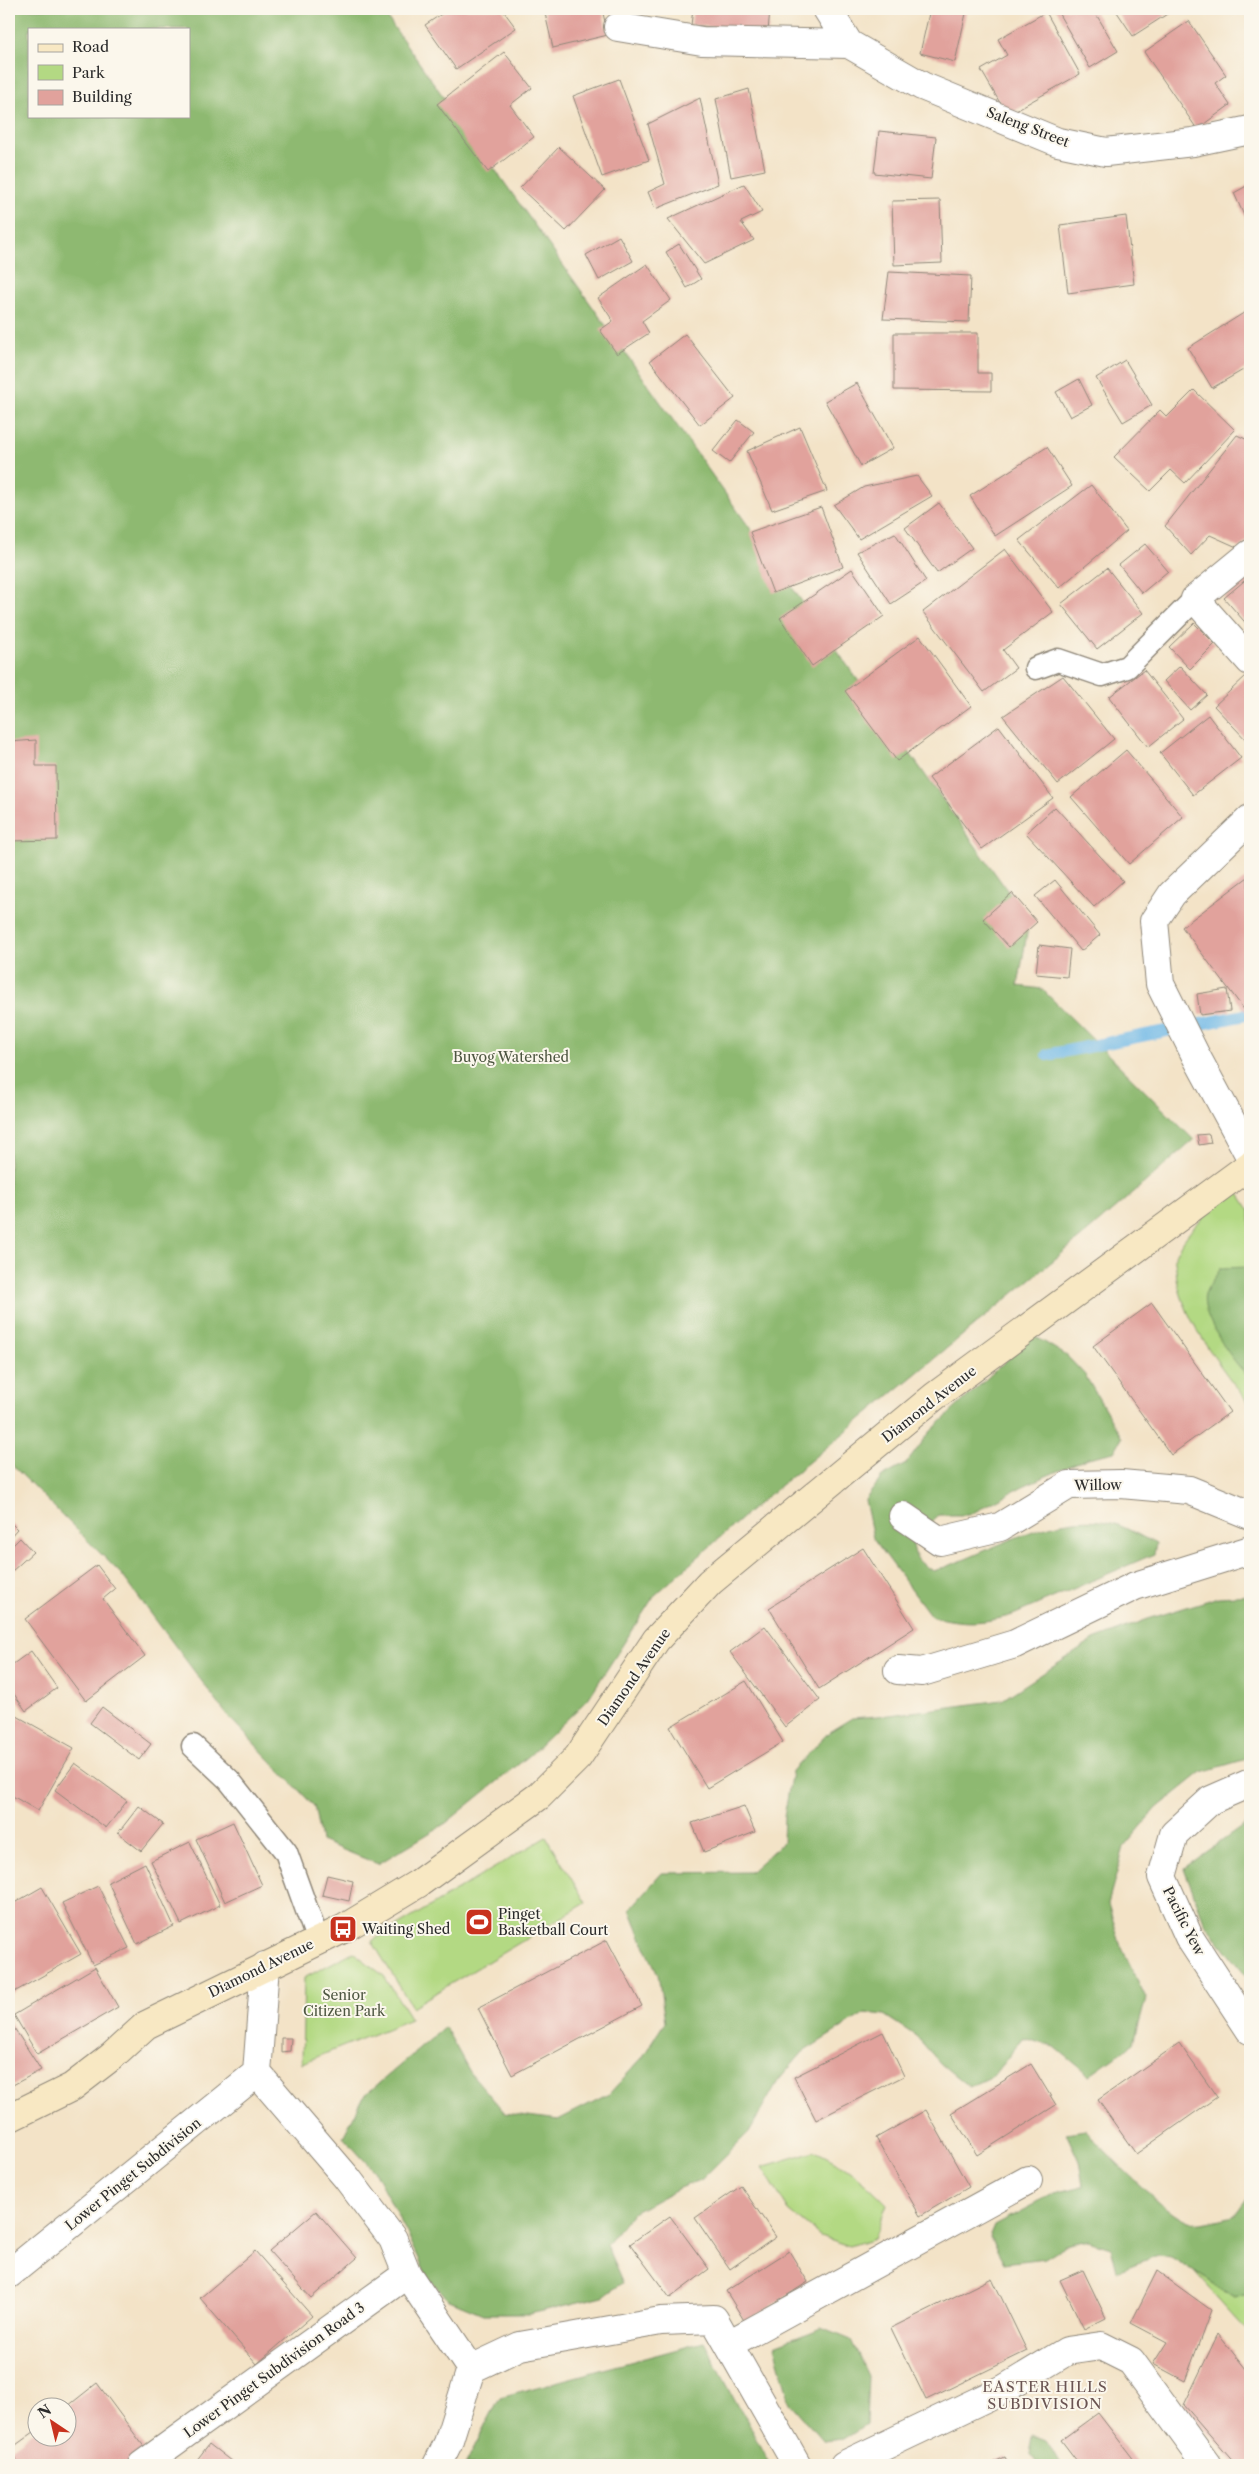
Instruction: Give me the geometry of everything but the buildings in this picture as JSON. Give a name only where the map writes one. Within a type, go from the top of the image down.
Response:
[{"type":"street","name":"Saleng Street","points":[[828,9],[849,44]]},
{"type":"street","name":"Saleng Street","points":[[618,27],[702,41],[849,44],[922,86],[1058,142],[1106,152],[1193,142],[1250,130]]},
{"type":"street","points":[[1250,554],[1195,599],[1250,661]]},
{"type":"street","points":[[1250,819],[1172,894],[1154,921],[1160,984],[1250,1156]]},
{"type":"street","name":"Diamond Avenue","points":[[9,2118],[72,2087],[111,2057],[146,2025],[343,1929],[419,1883],[539,1796],[578,1757],[656,1640],[710,1582],[935,1396],[1250,1165]]},
{"type":"street","name":"Willow","points":[[903,1516],[940,1541],[1000,1527],[1069,1485],[1121,1484],[1190,1490],[1250,1515]]},
{"type":"street","points":[[898,1670],[922,1672],[1015,1644],[1135,1586],[1250,1550]]},
{"type":"street","name":"Pacific Yew","points":[[1250,1783],[1212,1800],[1174,1834],[1162,1878],[1189,1937],[1250,2030]]},
{"type":"street","points":[[265,1966],[257,2073],[347,2178],[393,2239],[407,2274],[471,2368]]},
{"type":"street","name":"Lower Pinget Subdivision","points":[[9,2274],[257,2073]]},
{"type":"street","points":[[730,2344],[1028,2180]]},
{"type":"street","name":"Lower Pinget Subdivision Road 3","points":[[142,2465],[407,2274]]},
{"type":"street","points":[[438,2465],[448,2443],[471,2368],[520,2346],[661,2321],[714,2319],[730,2344],[797,2465]]},
{"type":"street","points":[[844,2465],[1004,2389],[1067,2351],[1102,2346],[1131,2361],[1207,2465]]},
{"type":"lane","points":[[1036,668],[1058,660],[1102,675],[1127,666],[1195,599]]},
{"type":"lane","points":[[193,1746],[229,1780],[286,1852],[318,1941]]},
{"type":"green space","name":"Buyog Watershed","points":[[9,9],[381,9],[1029,921],[1018,986],[1042,989],[1194,1140],[1089,1231],[759,1503],[654,1596],[588,1699],[530,1755],[446,1823],[378,1864],[321,1841],[314,1806],[227,1715],[122,1575],[9,1462]]},
{"type":"green space","points":[[1236,1189],[1250,1211],[1250,1405],[1215,1358],[1193,1322],[1178,1285],[1175,1260],[1176,1253],[1188,1234],[1211,1210]]},
{"type":"green space","points":[[1250,1267],[1250,1378],[1228,1351],[1213,1327],[1207,1315],[1205,1295],[1221,1268]]},
{"type":"green space","points":[[1033,1335],[1067,1356],[1085,1375],[1122,1438],[1114,1452],[1088,1458],[1023,1486],[969,1515],[939,1515],[912,1538],[917,1558],[933,1571],[1025,1534],[1072,1521],[1095,1521],[1118,1525],[1156,1544],[1154,1554],[1013,1615],[972,1622],[931,1616],[873,1538],[865,1500],[882,1477],[906,1464],[930,1432]]},
{"type":"green space","points":[[1250,1595],[1250,1758],[1202,1772],[1157,1808],[1124,1847],[1108,1904],[1121,1946],[1146,1998],[1134,2043],[1089,2075],[1055,2047],[1023,2038],[993,2076],[969,2087],[941,2064],[916,2036],[884,2015],[865,2013],[803,2052],[778,2081],[749,2132],[701,2180],[679,2188],[631,2214],[606,2245],[623,2283],[603,2296],[530,2314],[483,2314],[447,2299],[427,2276],[408,2235],[374,2171],[343,2137],[364,2096],[445,2027],[470,2072],[505,2113],[558,2120],[609,2094],[642,2058],[665,2022],[658,1974],[630,1909],[662,1873],[750,1872],[783,1842],[784,1817],[792,1771],[829,1732],[852,1718],[890,1715],[1002,1700],[1094,1640],[1148,1619],[1219,1597]]},
{"type":"green space","points":[[1250,1821],[1250,1980],[1205,1923],[1184,1868]]},
{"type":"green space","name":"Pinget Basketball Court","points":[[546,1837],[586,1903],[412,2007],[372,1941]]},
{"type":"green space","name":"Senior Citizen Park","points":[[353,1952],[384,1976],[411,2019],[302,2063],[304,1978]]},
{"type":"green space","points":[[1085,2130],[1153,2197],[1181,2219],[1196,2223],[1234,2216],[1250,2194],[1250,2293],[1235,2298],[1171,2257],[1158,2255],[1117,2271],[1111,2247],[1088,2240],[1066,2245],[1045,2258],[1004,2263],[990,2237],[995,2225],[1055,2193],[1083,2186],[1079,2161],[1066,2133]]},
{"type":"green space","points":[[815,2151],[853,2174],[887,2204],[874,2238],[850,2246],[820,2236],[789,2211],[762,2167]]},
{"type":"green space","points":[[1194,2272],[1235,2298],[1250,2293],[1250,2334]]},
{"type":"green space","points":[[822,2328],[851,2340],[868,2376],[866,2424],[843,2439],[823,2441],[790,2403],[774,2346]]},
{"type":"green space","points":[[704,2342],[770,2465],[465,2465],[500,2397]]},
{"type":"green space","points":[[1033,2435],[1046,2440],[1060,2465],[1038,2465],[1030,2454]]},
{"type":"waterway","points":[[1047,1055],[1250,1014]]},
{"type":"place","name":"Pinget Basketball Court","points":[[479,1922]]},
{"type":"place","name":"Waiting Shed","points":[[343,1929]]},
{"type":"district","name":"EASTER HILLS SUBDIVISION","points":[[1045,2396]]}]
